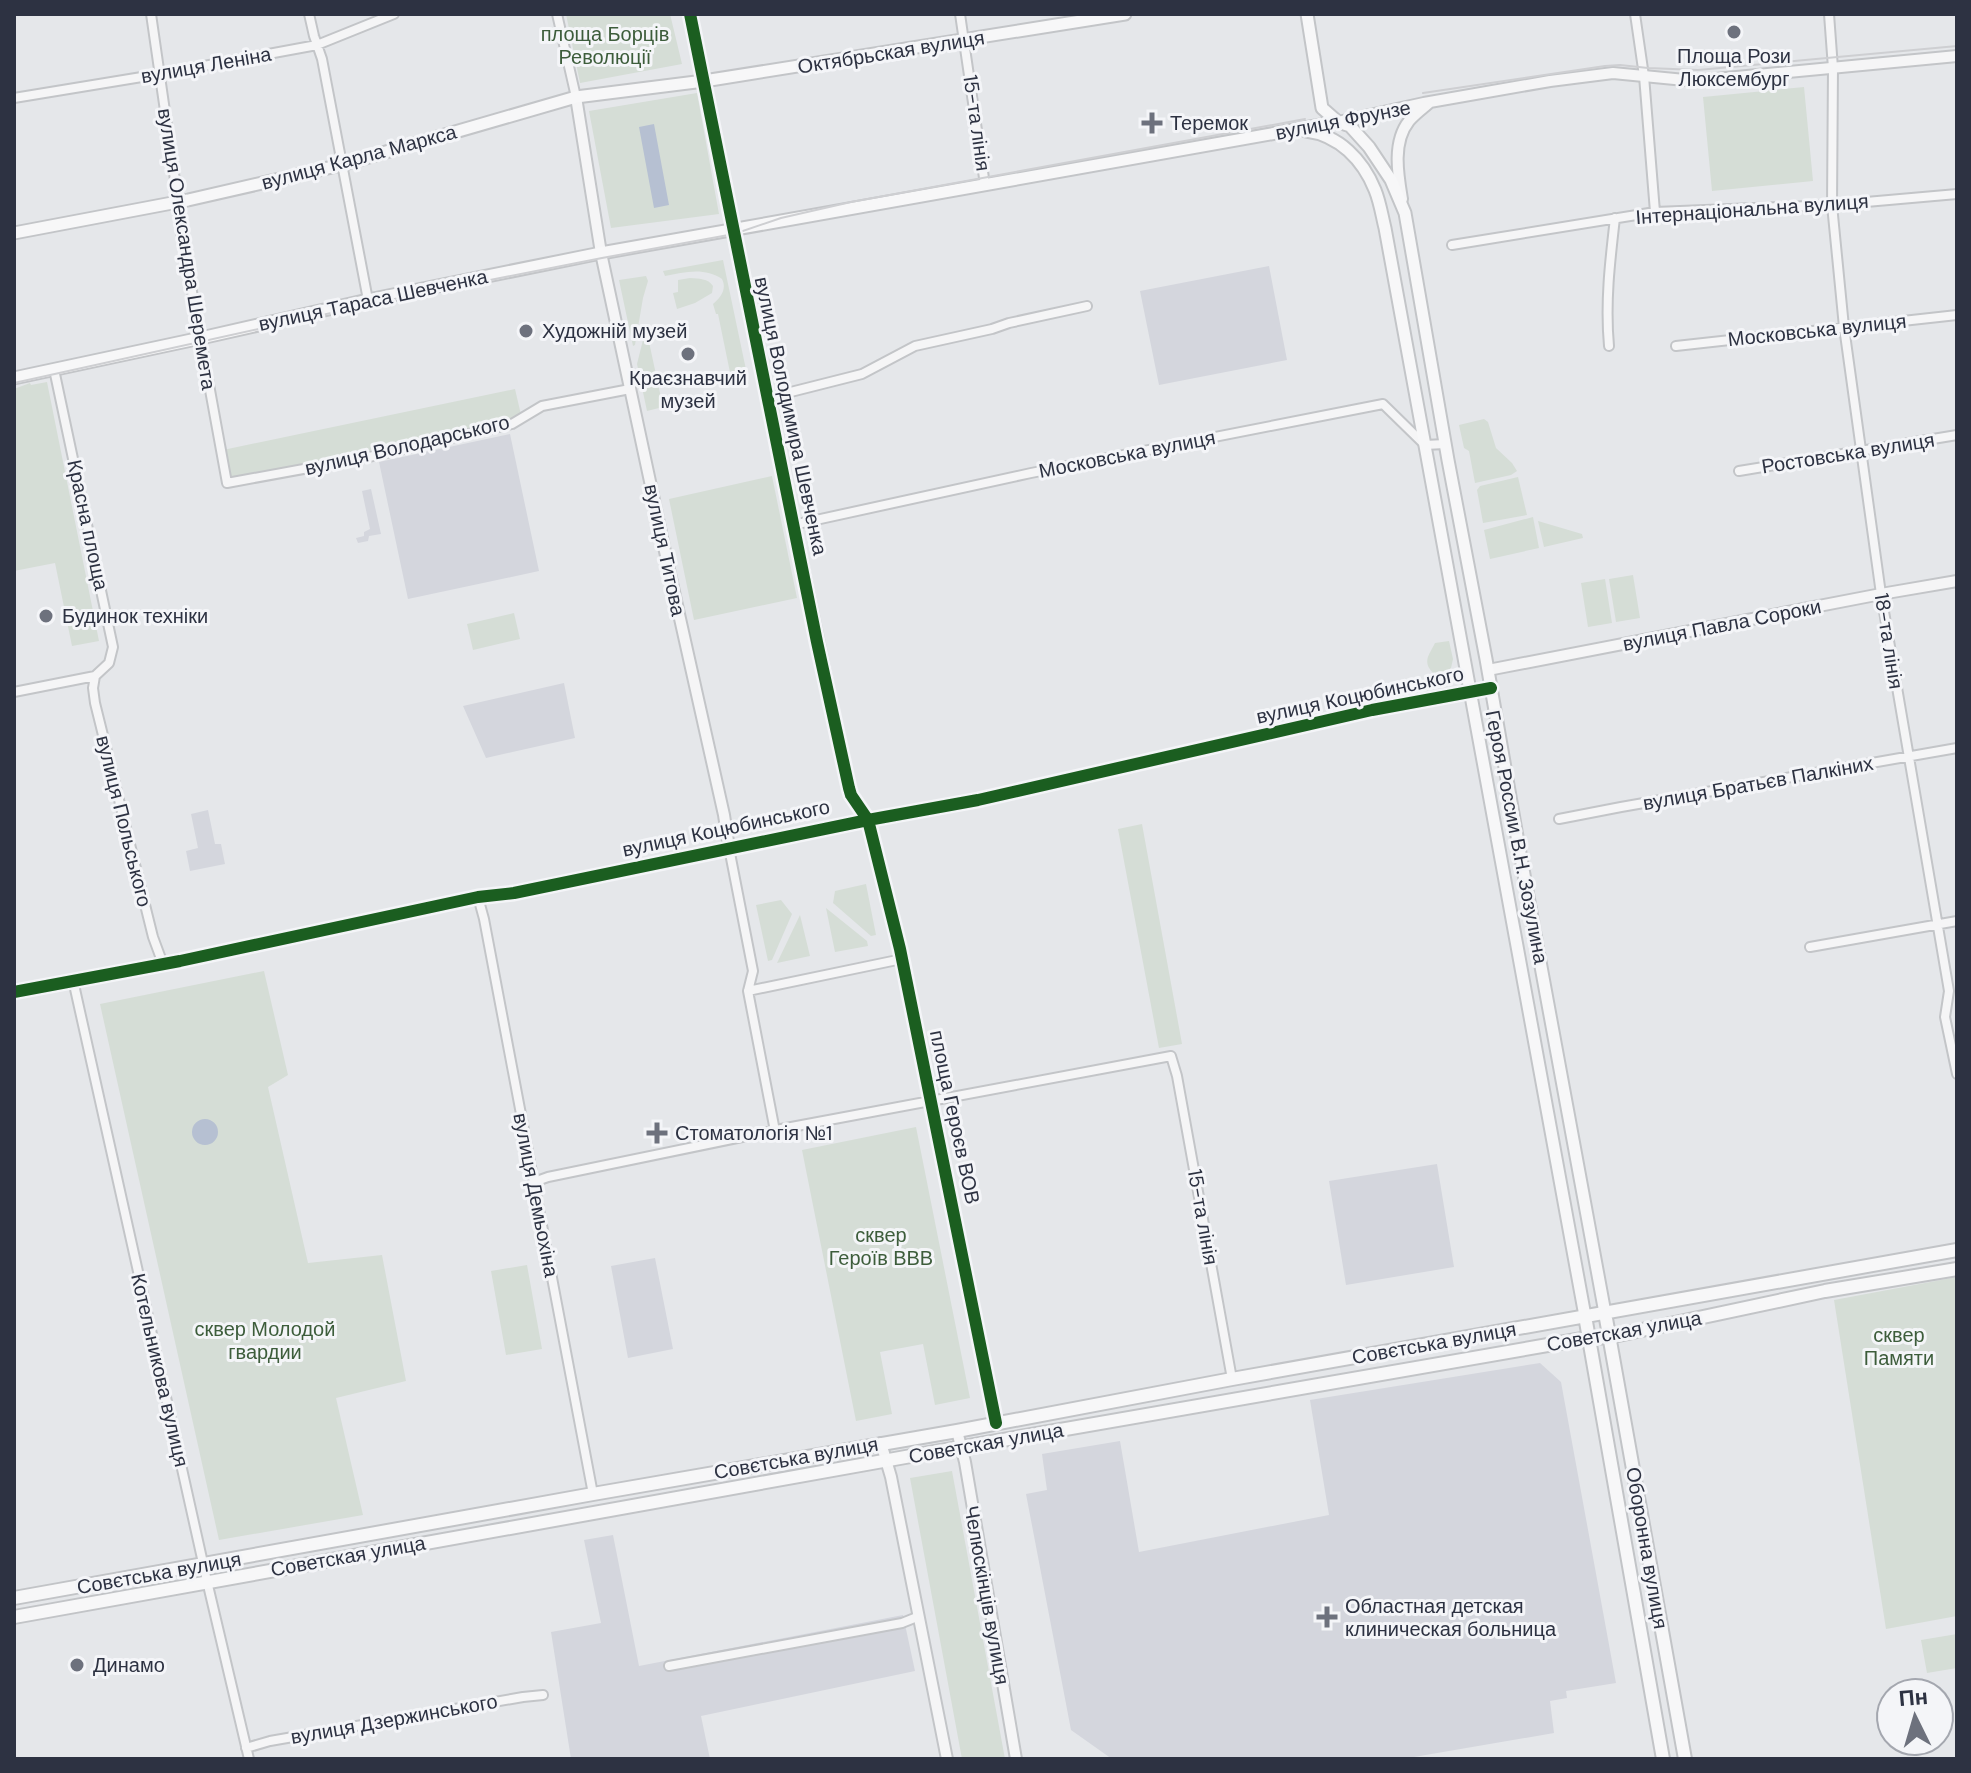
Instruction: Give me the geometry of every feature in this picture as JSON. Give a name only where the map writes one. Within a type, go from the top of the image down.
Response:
[{"type":"main road","name":"Октябрьская вулиця","points":[[704,81],[1125,14]]},
{"type":"main road","points":[[1307,14],[1322,108],[1338,122]]},
{"type":"main road","name":"вулиця Карла Маркса","points":[[14,233],[341,165],[576,97],[704,81]]},
{"type":"main road","name":"вулиця Фрунзе","points":[[733,230],[1338,122]]},
{"type":"main road","name":"Героя России В.Н. Зозулина","points":[[1338,122],[1350,126],[1369,147],[1391,180],[1405,213],[1605,1313]]},
{"type":"main road","name":"Героя России В.Н. Зозулина","points":[[1293,130],[1320,133],[1344,147],[1357,160],[1376,192],[1399,302],[1585,1316]]},
{"type":"main road","name":"вулиця Тараса Шевченка","points":[[14,378],[368,300],[733,230]]},
{"type":"main road","name":"Совєтська вулиця","points":[[14,1598],[1957,1250]]},
{"type":"main road","name":"Советская улица","points":[[14,1617],[961,1447],[1588,1338],[1609,1337],[1825,1291],[1957,1269]]},
{"type":"main road","name":"Оборонна вулиця","points":[[1605,1313],[1685,1759]]},
{"type":"main road","name":"Оборонна вулиця","points":[[1585,1316],[1663,1759]]},
{"type":"street","name":"вулиця Олександра Шеремета","points":[[151,14],[178,215],[227,483]]},
{"type":"street","points":[[309,14],[322,59],[368,300]]},
{"type":"street","name":"вулиця Леніна","points":[[14,98],[317,45],[394,14]]},
{"type":"street","points":[[557,14],[576,97]]},
{"type":"street","name":"вулиця Володимира Шевченка","points":[[690,14],[851,795],[868,820]]},
{"type":"street","name":"15-та лінія","points":[[960,14],[985,185]]},
{"type":"street","points":[[1635,14],[1644,76],[1655,212]]},
{"type":"street","points":[[1829,14],[1833,68],[1832,205]]},
{"type":"street","name":"вулиця Фрунзе","points":[[1338,122],[1550,81],[1613,73],[1695,81],[1957,56]]},
{"type":"street","name":"вулиця Титова","points":[[576,97],[601,253],[729,848]]},
{"type":"street","points":[[1405,213],[1398,170],[1401,136],[1407,123],[1429,103]]},
{"type":"street","name":"Інтернаціональна вулиця","points":[[1452,245],[1655,212],[1832,205],[1957,194]]},
{"type":"street","name":"18-та лінія","points":[[1832,205],[1844,327],[1881,594],[1949,991],[1945,1017],[1957,1074]]},
{"type":"street","points":[[1609,346],[1608,281],[1615,218]]},
{"type":"street","points":[[767,398],[862,374],[915,346],[1087,306]]},
{"type":"street","name":"Московська вулиця","points":[[1676,346],[1957,315]]},
{"type":"street","name":"Красна площа","points":[[57,368],[55,374],[113,647],[109,663],[95,676]]},
{"type":"street","name":"вулиця Володарського","points":[[227,483],[369,457],[512,424],[542,406],[630,389]]},
{"type":"street","name":"Московська вулиця","points":[[793,525],[1031,473],[1383,404],[1425,445]]},
{"type":"street","name":"Ростовська вулиця","points":[[1739,471],[1957,435]]},
{"type":"street","points":[[1425,445],[1445,444]]},
{"type":"street","name":"вулиця Павла Сороки","points":[[1488,670],[1957,581]]},
{"type":"street","points":[[14,692],[95,676]]},
{"type":"street","name":"вулиця Польського","points":[[95,676],[93,688],[103,736],[153,937],[163,964]]},
{"type":"street","name":"вулиця Коцюбинського","points":[[14,992],[163,964],[478,897],[514,893],[1018,792],[1372,710],[1491,688]]},
{"type":"street","name":"вулиця Братьєв Палкіних","points":[[1559,819],[1957,748]]},
{"type":"street","name":"площа Героєв ВОВ","points":[[868,820],[902,959],[996,1423]]},
{"type":"street","points":[[729,848],[753,971],[748,991],[775,1131]]},
{"type":"street","name":"вулиця Демьохіна","points":[[478,897],[593,1494]]},
{"type":"street","points":[[1810,947],[1957,921]]},
{"type":"street","points":[[748,991],[902,959]]},
{"type":"street","name":"Котельникова вулиця","points":[[73,980],[249,1759]]},
{"type":"street","name":"15-та лінія","points":[[931,1101],[1171,1056],[1232,1379]]},
{"type":"street","points":[[534,1182],[931,1101]]},
{"type":"street","name":"Челюскінців вулиця","points":[[957,1431],[1016,1759]]},
{"type":"street","points":[[881,1443],[947,1759]]},
{"type":"street","points":[[669,1666],[902,1623],[917,1617]]},
{"type":"street","name":"вулиця Дзержинського","points":[[246,1748],[284,1738],[543,1695]]},
{"type":"shaded area","points":[[1269,266],[1287,360],[1159,385],[1140,291]]},
{"type":"shaded area","points":[[510,434],[539,571],[408,599],[379,462]]},
{"type":"shaded area","points":[[371,489],[381,534],[369,536],[368,541],[358,543],[356,538],[364,536],[364,532],[370,529],[362,491]]},
{"type":"shaded area","points":[[564,683],[575,738],[486,758],[463,706]]},
{"type":"shaded area","points":[[208,810],[215,844],[221,844],[225,864],[190,871],[186,851],[198,848],[191,814]]},
{"type":"shaded area","points":[[1437,1164],[1454,1267],[1346,1285],[1329,1181]]},
{"type":"shaded area","points":[[655,1258],[673,1349],[628,1358],[611,1266]]},
{"type":"shaded area","name":"Областная детская клиническая больница","points":[[1540,1363],[1561,1382],[1616,1683],[1566,1691],[1567,1698],[1550,1701],[1554,1733],[1413,1759],[1112,1759],[1071,1730],[1026,1494],[1047,1490],[1042,1454],[1120,1441],[1139,1552],[1329,1515],[1310,1400]]},
{"type":"shaded area","points":[[613,1535],[639,1666],[903,1615],[915,1671],[701,1716],[710,1759],[571,1759],[551,1632],[601,1623],[584,1540]]},
{"type":"green space","name":"площа Борців Революції","points":[[566,14],[670,14],[682,64],[580,83]]},
{"type":"green space","points":[[1804,87],[1813,181],[1712,191],[1703,97]]},
{"type":"green space","points":[[697,93],[719,214],[611,228],[589,111]]},
{"type":"green space","points":[[723,260],[749,384],[733,387],[718,314],[713,304],[722,293],[722,279],[702,272],[665,276],[663,271]]},
{"type":"green space","points":[[646,276],[648,281],[633,346],[619,280]]},
{"type":"green space","points":[[690,278],[709,282],[713,286],[712,293],[677,309],[673,293],[678,292],[678,280]]},
{"type":"green space","points":[[646,328],[663,407],[647,411],[637,364]]},
{"type":"green space","points":[[47,382],[99,641],[72,646],[55,563],[14,571],[14,389],[30,383]]},
{"type":"green space","points":[[515,389],[522,419],[228,480],[223,450]]},
{"type":"green space","points":[[1484,419],[1488,422],[1496,448],[1517,471],[1475,483],[1469,451],[1464,448],[1459,425]]},
{"type":"green space","points":[[772,476],[797,598],[694,620],[669,499]]},
{"type":"green space","points":[[1518,477],[1527,515],[1483,523],[1477,490],[1480,486]]},
{"type":"green space","points":[[1533,517],[1539,548],[1490,559],[1484,530]]},
{"type":"green space","points":[[1538,521],[1582,534],[1583,538],[1544,547]]},
{"type":"green space","points":[[1633,575],[1640,618],[1616,622],[1609,579]]},
{"type":"green space","points":[[1605,579],[1612,623],[1588,627],[1581,583]]},
{"type":"green space","points":[[514,613],[520,639],[473,650],[467,624]]},
{"type":"green space","points":[[1449,641],[1453,659],[1451,668],[1444,673],[1433,673],[1427,662],[1435,643]]},
{"type":"green space","points":[[1142,824],[1182,1044],[1159,1048],[1118,829]]},
{"type":"green space","points":[[866,884],[876,935],[871,936],[833,903],[835,891]]},
{"type":"green space","points":[[781,900],[792,914],[772,960],[768,961],[756,905]]},
{"type":"green space","points":[[826,908],[867,941],[868,946],[835,952]]},
{"type":"green space","points":[[800,915],[810,956],[777,963]]},
{"type":"green space","name":"сквер Молодой гвардии","points":[[264,971],[288,1075],[268,1087],[308,1263],[382,1255],[406,1381],[336,1398],[363,1515],[219,1540],[100,1004]]},
{"type":"green space","name":"сквер Героїв ВВВ","points":[[916,1127],[970,1398],[935,1405],[923,1344],[880,1352],[892,1414],[856,1421],[802,1150]]},
{"type":"green space","points":[[527,1265],[542,1349],[506,1355],[491,1271]]},
{"type":"green space","name":"сквер Памяти","points":[[1957,1277],[1957,1616],[1886,1629],[1834,1300]]},
{"type":"green space","points":[[952,1471],[1005,1759],[962,1759],[910,1478]]},
{"type":"green space","points":[[1957,1634],[1957,1668],[1927,1673],[1921,1640]]},
{"type":"water","points":[[654,124],[669,205],[654,208],[639,127]]},
{"type":"water","points":[[205,1119],[214,1123],[218,1132],[214,1141],[205,1145],[196,1141],[192,1132],[196,1123]]},
{"type":"tram line","points":[[1423,93],[1605,66],[1698,70],[1957,46]]},
{"type":"tram line","points":[[14,383],[399,298],[734,234],[781,218],[851,202],[1305,119]]},
{"type":"cycle path","points":[[690,14],[817,642],[849,788],[868,820],[900,949],[996,1423]]},
{"type":"cycle path","points":[[14,992],[180,961],[478,897],[514,893],[978,800],[1372,710],[1491,688]]},
{"type":"place","name":"Площа Рози Люксембург","points":[[1734,32]]},
{"type":"place","name":"Теремок","points":[[1152,123]]},
{"type":"place","name":"Художній музей","points":[[526,331]]},
{"type":"place","name":"Краєзнавчий музей","points":[[688,354]]},
{"type":"place","name":"Будинок техніки","points":[[46,616]]},
{"type":"place","name":"Стоматологія №1","points":[[657,1133]]},
{"type":"place","name":"Областная детская клиническая больница","points":[[1327,1617]]},
{"type":"place","name":"Динамо","points":[[77,1665]]}]
